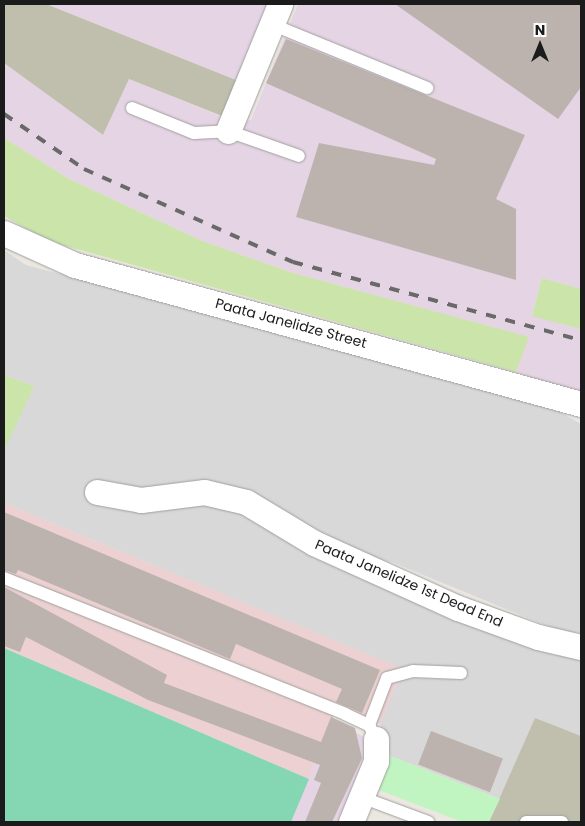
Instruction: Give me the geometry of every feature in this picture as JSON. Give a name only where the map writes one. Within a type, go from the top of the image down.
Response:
[{"type":"street","points":[[228,131],[275,14]]},
{"type":"street","name":"Paata Janelidze Street","points":[[4,233],[75,265],[581,404]]},
{"type":"street","name":"Paata Janelidze 1st Dead End","points":[[97,492],[140,500],[204,492],[246,502],[314,543],[449,604],[538,637],[581,646]]},
{"type":"street","points":[[351,822],[379,750],[373,732]]},
{"type":"lane","points":[[275,14],[426,88]]},
{"type":"lane","points":[[132,108],[194,133],[228,131],[300,156]]},
{"type":"lane","points":[[4,578],[373,732],[388,678],[413,671],[461,673]]},
{"type":"lane","points":[[361,797],[428,822]]},
{"type":"lane","points":[[526,822],[562,822]]},
{"type":"shaded area","points":[[4,4],[46,4],[241,82],[227,118],[129,79],[103,135],[4,63]]},
{"type":"shaded area","points":[[46,4],[272,4],[241,82]]},
{"type":"shaded area","points":[[298,4],[581,4],[581,289],[542,278],[532,315],[581,329],[581,395],[516,372],[528,337],[293,273],[202,241],[69,179],[4,138],[4,63],[103,135],[129,79],[238,123],[251,120]]},
{"type":"shaded area","points":[[4,250],[26,265],[541,401],[581,424],[581,633],[557,630],[392,562],[341,553],[581,657],[581,736],[535,719],[500,799],[390,756],[380,724],[402,669],[4,503],[4,444],[34,386],[4,375]]},
{"type":"shaded area","points":[[4,503],[403,669],[380,724],[337,708],[309,779],[4,648]]},
{"type":"shaded area","points":[[535,718],[581,736],[581,822],[489,822]]},
{"type":"shaded area","points":[[333,719],[374,743],[344,822],[291,822]]},
{"type":"green space","points":[[4,138],[69,179],[202,241],[293,273],[529,337],[516,372],[48,241],[4,216]]},
{"type":"green space","points":[[542,278],[581,289],[581,329],[532,316]]},
{"type":"green space","points":[[4,375],[34,386],[7,445],[4,444]]},
{"type":"green space","points":[[4,648],[309,779],[291,822],[4,822]]},
{"type":"green space","points":[[390,756],[500,799],[489,821],[462,822],[376,789]]},
{"type":"building","points":[[395,4],[581,4],[581,87],[558,119]]},
{"type":"building","points":[[286,39],[525,135],[496,199],[516,209],[516,280],[296,217],[319,143],[434,165],[436,159],[266,83]]},
{"type":"building","points":[[4,512],[380,670],[362,713],[336,702],[342,689],[236,644],[230,659],[18,570],[16,574],[4,570]]},
{"type":"building","points":[[4,587],[167,675],[164,683],[321,742],[331,717],[355,728],[362,758],[332,822],[305,822],[321,783],[314,780],[320,765],[148,700],[26,637],[20,652],[4,646]]},
{"type":"building","points":[[431,731],[503,759],[490,792],[418,765]]},
{"type":"railway","points":[[4,114],[84,169],[293,262],[581,340]]}]
